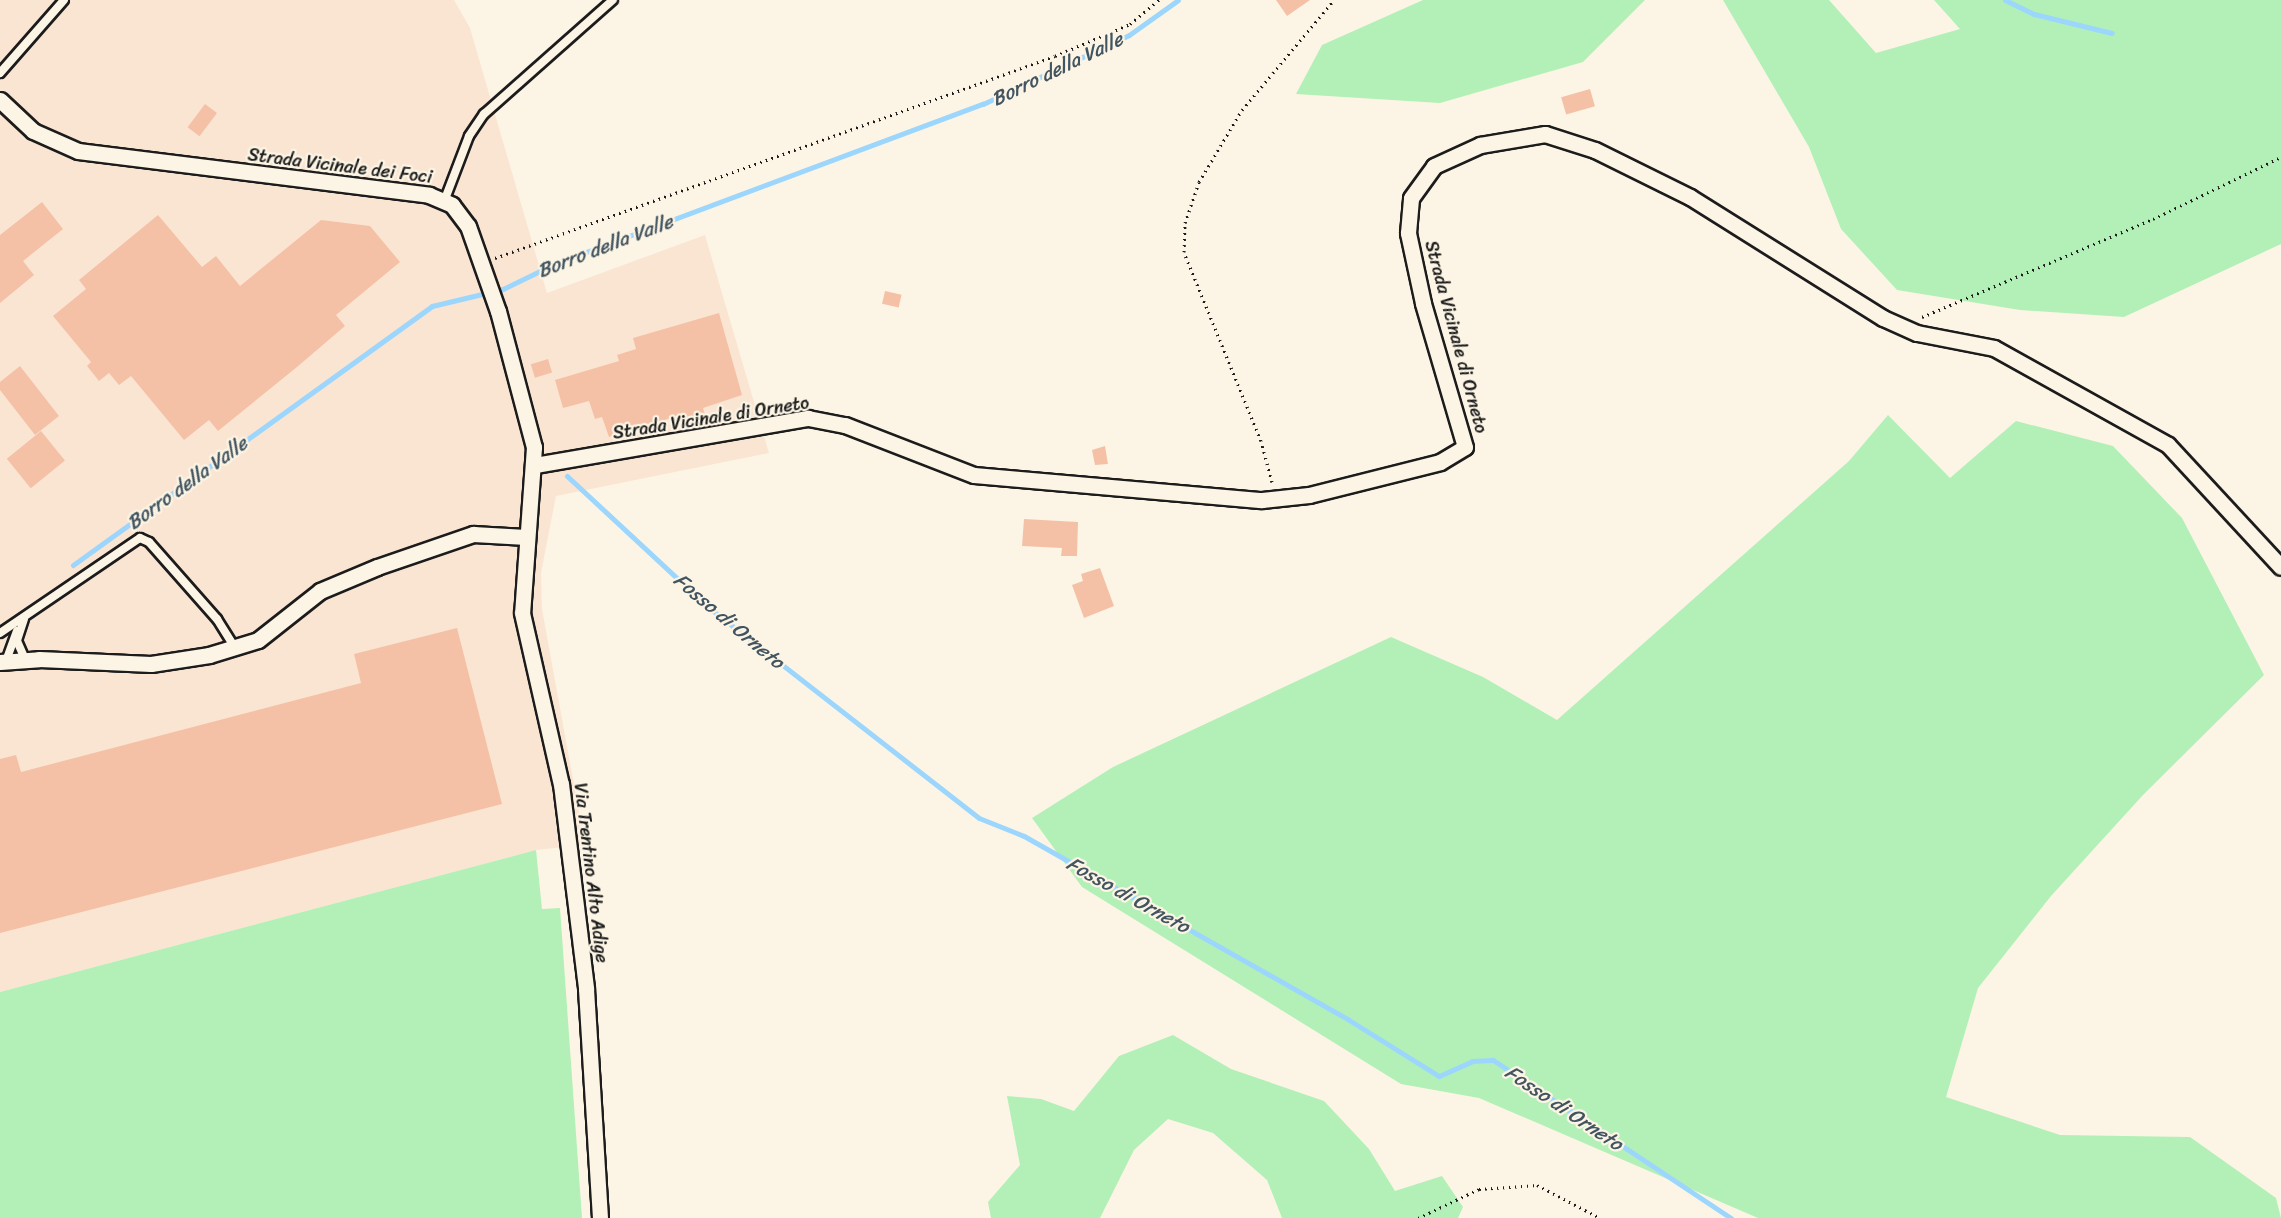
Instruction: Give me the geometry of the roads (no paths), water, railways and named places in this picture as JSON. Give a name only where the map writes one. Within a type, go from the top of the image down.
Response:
[{"type":"street","name":"Strada Vicinale dei Foci","points":[[0,100],[44,138],[86,153],[445,199],[465,221],[482,262],[531,430],[535,465]]},
{"type":"street","name":"Strada Vicinale di Orneto","points":[[535,465],[808,418],[845,425],[974,475],[1277,499],[1440,462],[1465,447],[1408,233],[1411,198],[1434,166],[1480,145],[1545,134],[1596,150],[1690,197],[1901,326],[1994,348],[2168,445],[2281,567]]},
{"type":"street","name":"Via Trentino Alto Adige","points":[[535,465],[526,537],[523,622],[561,784],[586,989],[600,1218]]},
{"type":"street","points":[[3,662],[25,659],[151,664],[235,648],[262,638],[320,591],[345,579],[467,536],[526,537]]},
{"type":"lane","points":[[0,73],[64,0]]},
{"type":"lane","points":[[445,199],[469,135],[484,114],[613,0]]},
{"type":"lane","points":[[0,633],[143,538],[217,619],[235,648]]},
{"type":"lane","points":[[24,618],[17,641],[25,659]]},
{"type":"lane","points":[[3,662],[11,639],[20,628]]},
{"type":"waterway","name":"Borro della Valle","points":[[73,565],[432,306],[503,289],[554,264],[983,104],[1129,35],[1178,0]]},
{"type":"waterway","points":[[2005,0],[2034,14],[2112,33]]},
{"type":"waterway","name":"Fosso di Orneto","points":[[567,476],[708,607],[979,818],[1024,836],[1349,1020],[1439,1076],[1472,1061],[1493,1060],[1731,1218]]}]
